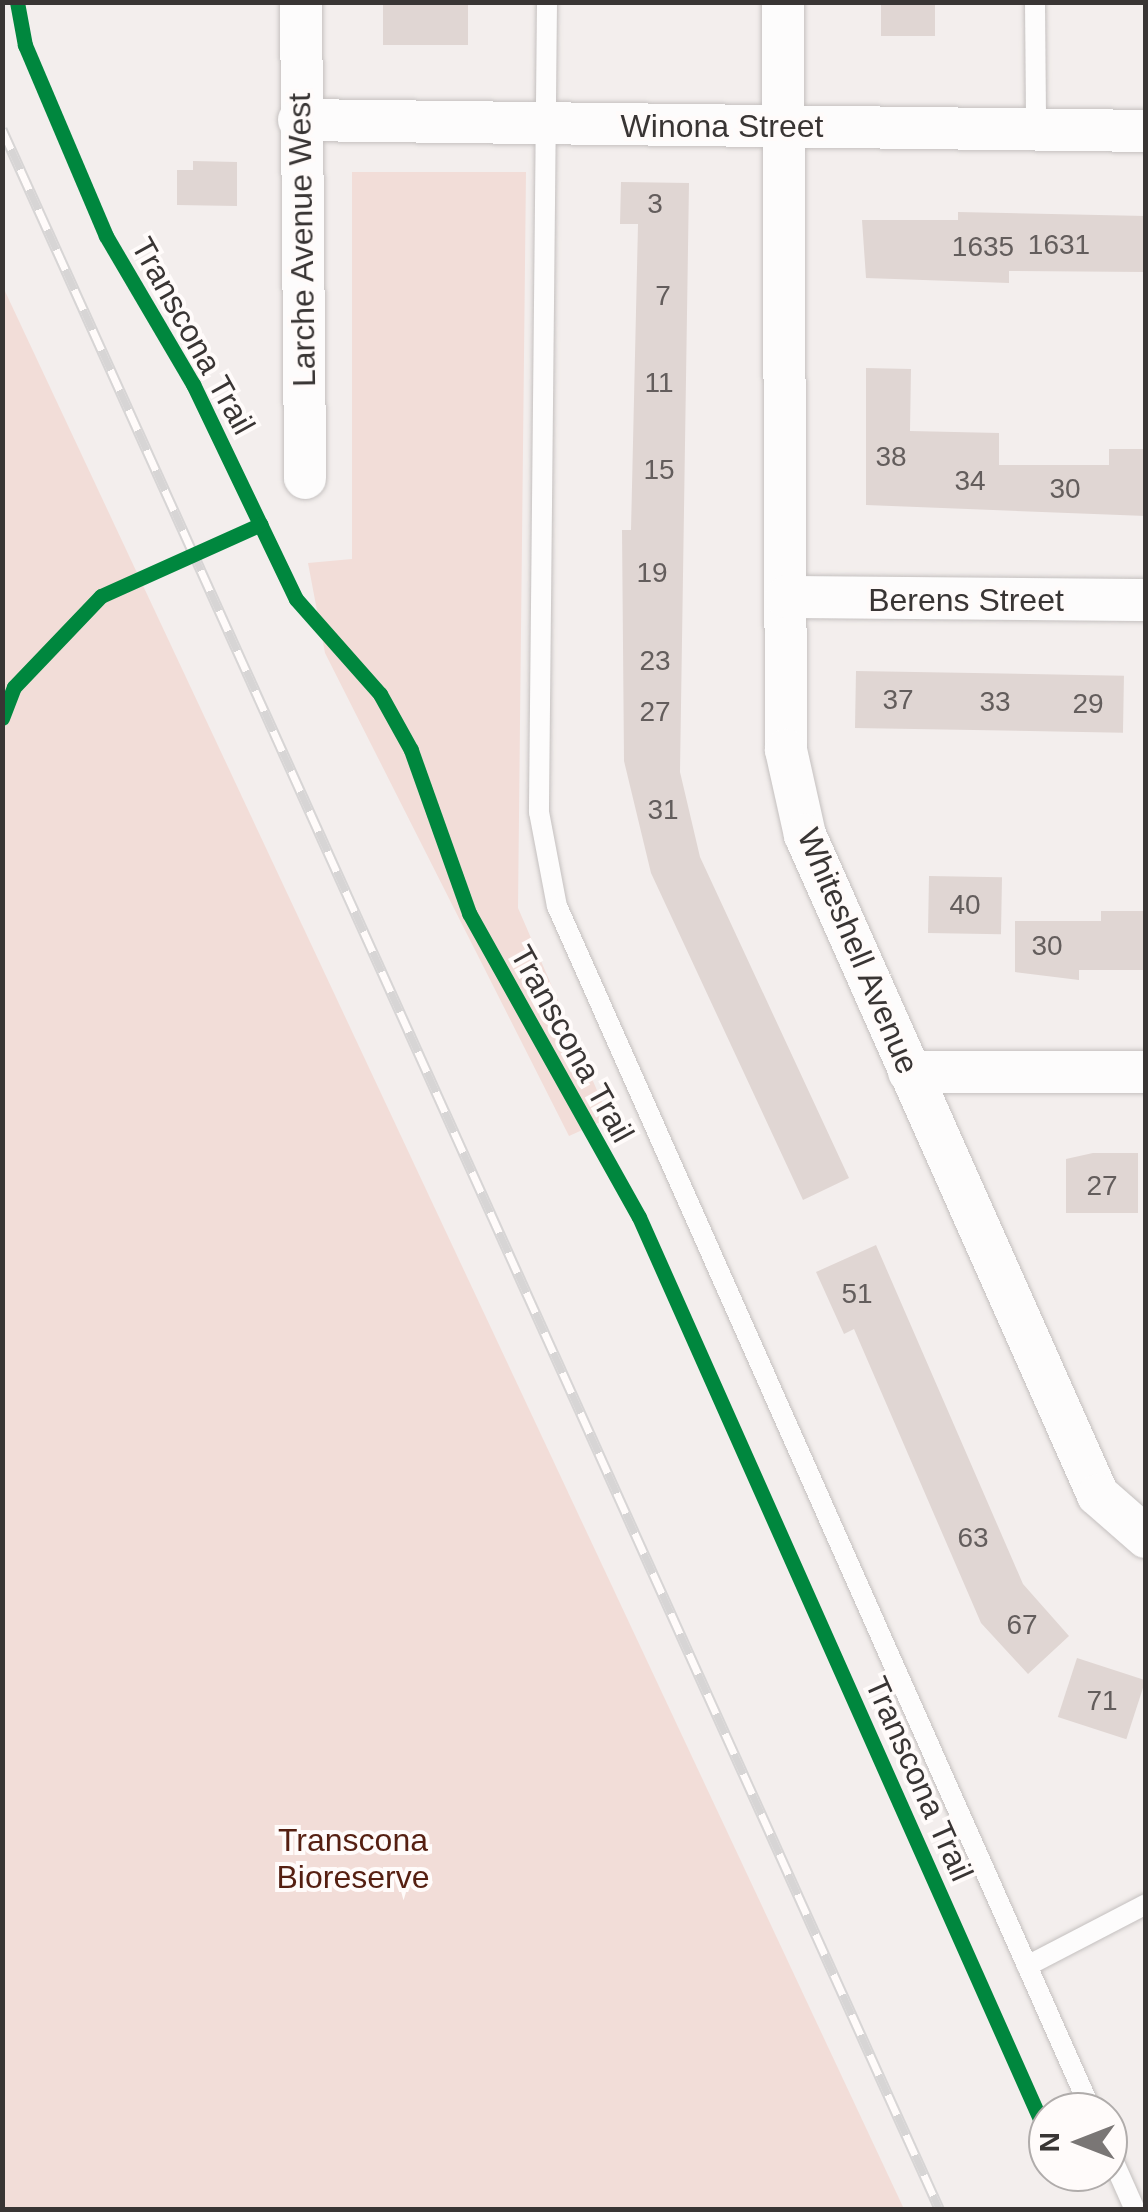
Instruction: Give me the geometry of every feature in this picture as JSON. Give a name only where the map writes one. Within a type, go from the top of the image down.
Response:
[{"type":"street","name":"Larche Avenue West","points":[[302,2],[299,120],[305,478]]},
{"type":"street","name":"Whiteshell Avenue","points":[[783,2],[788,127],[786,750],[805,834],[1098,1495],[1146,1536]]},
{"type":"street","name":"Winona Street","points":[[299,120],[1146,131]]},
{"type":"street","name":"Berens Street","points":[[786,597],[1146,600]]},
{"type":"street","points":[[909,1072],[1146,1072]]},
{"type":"lane","points":[[547,2],[539,812],[557,906],[1083,2092]]},
{"type":"lane","points":[[1036,2],[1036,128]]},
{"type":"lane","points":[[1027,1966],[1146,1904]]},
{"type":"green space","points":[[352,172],[526,172],[518,908],[609,1118],[569,1136],[325,653],[308,563],[352,559]]},
{"type":"green space","name":"Transcona Bioreserve","points":[[3,287],[904,2209],[3,2209]]},
{"type":"building","points":[[383,2],[468,2],[468,45],[383,45]]},
{"type":"building","points":[[881,2],[935,2],[935,36],[881,36]]},
{"type":"building","points":[[193,161],[237,162],[237,206],[177,205],[177,170],[193,170]]},
{"type":"building","points":[[621,182],[689,183],[680,772],[700,857],[849,1178],[803,1200],[651,873],[624,761],[622,530],[631,530],[638,224],[620,224]]},
{"type":"building","points":[[958,212],[1146,216],[1146,272],[1009,271],[1009,283],[866,278],[862,220],[958,220]]},
{"type":"building","points":[[866,368],[911,369],[910,431],[999,433],[999,465],[1109,465],[1109,449],[1146,449],[1146,516],[866,505]]},
{"type":"building","points":[[856,671],[1124,676],[1123,733],[855,728]]},
{"type":"building","points":[[929,876],[1002,877],[1001,934],[928,933]]},
{"type":"building","points":[[1101,911],[1146,911],[1146,970],[1079,970],[1079,980],[1015,972],[1015,921],[1101,921]]},
{"type":"building","points":[[1093,1153],[1138,1153],[1138,1213],[1066,1213],[1066,1159]]},
{"type":"building","points":[[876,1245],[1023,1584],[1069,1636],[1028,1674],[981,1623],[854,1329],[844,1334],[816,1272]]},
{"type":"building","points":[[1077,1658],[1145,1680],[1126,1739],[1058,1717]]},
{"type":"railway","points":[[2,129],[940,2210]]},
{"type":"cycle path","name":"Transcona Trail","points":[[17,2],[25,45],[106,236],[193,384],[296,599],[380,694],[411,750],[469,913],[639,1217],[1028,2092]]},
{"type":"cycle path","points":[[2,718],[14,687],[101,596],[261,524]]}]
